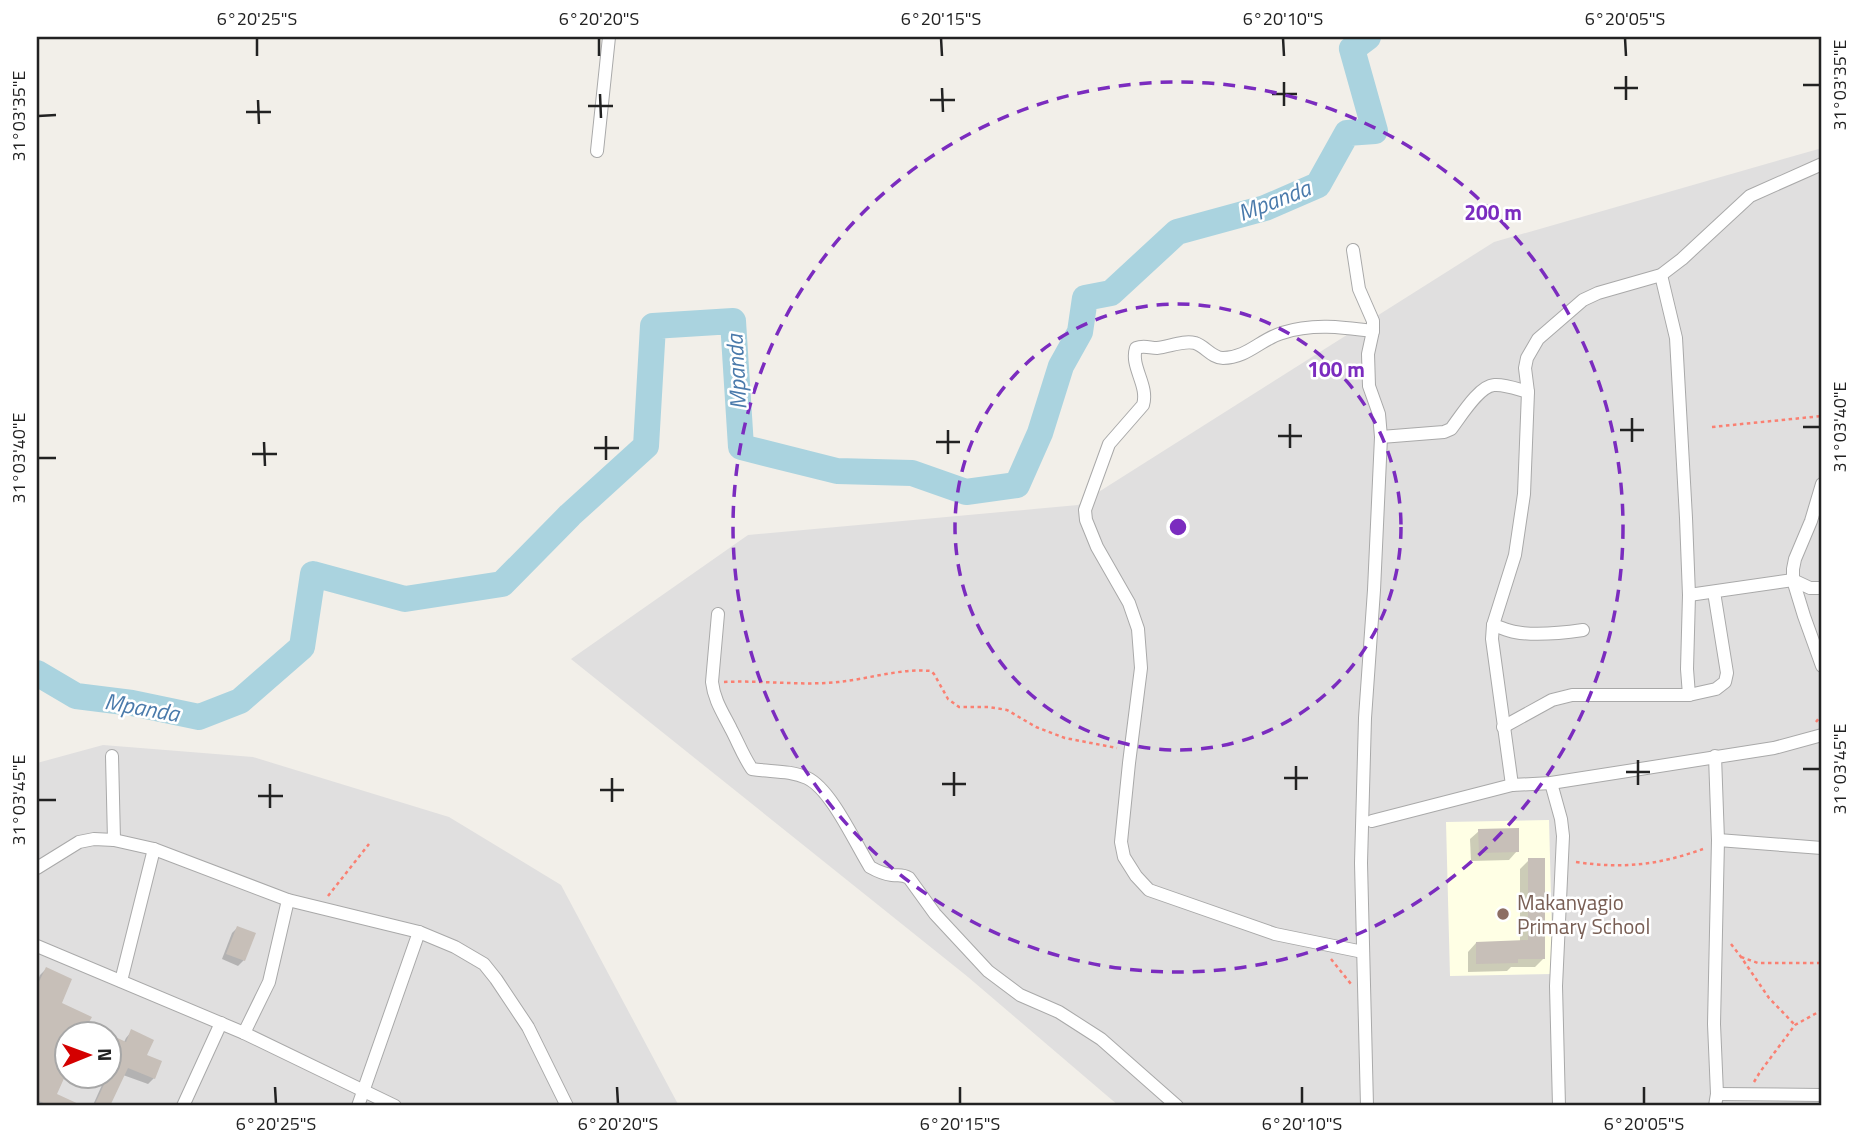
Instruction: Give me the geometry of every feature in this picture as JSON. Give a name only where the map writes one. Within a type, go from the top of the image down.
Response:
[{"type":"street","points":[[597,151],[609,37]]},
{"type":"street","points":[[1512,785],[1492,639],[1493,625],[1515,555],[1524,494],[1527,358],[1538,339],[1583,300],[1661,275],[1750,196],[1822,164]]},
{"type":"street","points":[[1353,250],[1359,289],[1373,321],[1368,354],[1369,386],[1378,414],[1381,437],[1365,731],[1361,863],[1367,1106]]},
{"type":"street","points":[[1661,275],[1676,338],[1689,595],[1689,695]]},
{"type":"street","points":[[1363,952],[1275,934],[1149,890],[1124,857],[1121,842],[1141,668],[1138,629],[1129,603],[1097,547],[1086,520],[1085,510],[1109,444],[1143,405],[1145,393],[1134,356],[1136,348],[1157,348],[1189,342],[1223,358],[1238,356],[1281,333],[1326,325],[1373,331]]},
{"type":"street","points":[[1381,437],[1444,432],[1451,429],[1483,389],[1491,385],[1528,392]]},
{"type":"street","points":[[1822,484],[1793,569],[1804,616],[1822,666]]},
{"type":"street","points":[[1689,595],[1794,580],[1810,588],[1822,588]]},
{"type":"street","points":[[1503,727],[1552,700],[1572,695],[1689,695],[1716,689],[1725,682],[1727,673],[1714,592]]},
{"type":"street","points":[[718,614],[712,682],[719,708],[752,768],[794,774],[821,787],[870,867],[879,872],[909,878],[934,914],[988,971],[1020,995],[1059,1012],[1101,1039],[1177,1106]]},
{"type":"street","points":[[1493,625],[1514,632],[1566,633],[1583,630]]},
{"type":"street","points":[[1372,821],[1512,785],[1551,783],[1774,748],[1822,736]]},
{"type":"street","points":[[112,755],[114,839]]},
{"type":"street","points":[[1715,756],[1718,842],[1714,1024],[1716,1100],[1747,1094],[1822,1095]]},
{"type":"street","points":[[1551,783],[1561,819],[1562,860],[1556,986],[1559,1106]]},
{"type":"street","points":[[37,867],[79,842],[114,839],[154,849],[288,900],[419,932],[455,947],[484,964],[496,979],[528,1027],[567,1106]]},
{"type":"street","points":[[1718,842],[1822,848]]},
{"type":"street","points":[[121,981],[154,849]]},
{"type":"street","points":[[244,1033],[269,982],[288,900]]},
{"type":"street","points":[[358,1106],[419,932]]},
{"type":"street","points":[[37,946],[244,1033],[395,1106]]},
{"type":"street","points":[[183,1106],[221,1023]]},
{"type":"path","points":[[1713,427],[1822,416]]},
{"type":"path","points":[[712,682],[839,682],[927,671],[934,674],[948,699],[959,707],[1007,710],[1036,727],[1065,738],[1130,750]]},
{"type":"path","points":[[1562,860],[1600,866],[1632,866],[1675,859],[1718,842]]},
{"type":"path","points":[[323,908],[328,895],[369,844]]},
{"type":"path","points":[[1717,929],[1741,957],[1769,998],[1795,1025]]},
{"type":"path","points":[[1318,943],[1364,1000]]},
{"type":"path","points":[[1741,957],[1758,963],[1822,963]]},
{"type":"path","points":[[1747,1094],[1795,1025],[1822,1010]]},
{"type":"shaded area","points":[[1822,148],[1822,1106],[1119,1106],[968,977],[571,659],[748,535],[1078,505],[1494,242]]},
{"type":"shaded area","points":[[103,745],[253,757],[449,817],[561,885],[679,1106],[37,1106],[37,763]]},
{"type":"shaded area","points":[[1549,820],[1553,974],[1450,976],[1446,822]]},
{"type":"building","points":[[1519,828],[1519,852],[1479,853],[1478,829]]},
{"type":"building","points":[[1528,858],[1545,858],[1545,959],[1476,964],[1476,942],[1528,940]]},
{"type":"building","points":[[237,926],[256,933],[245,961],[226,954]]},
{"type":"building","points":[[46,967],[72,979],[62,1003],[92,1017],[90,1020],[52,1020],[52,1090],[59,1090],[57,1094],[83,1106],[50,1106],[37,1100],[37,986]]},
{"type":"building","points":[[131,1029],[154,1040],[147,1055],[162,1061],[155,1079],[128,1068],[122,1081],[122,1040],[126,1042]]},
{"type":"building","points":[[101,1090],[118,1090],[110,1106],[94,1106]]},
{"type":"waterway","name":"Mpanda","points":[[37,673],[76,696],[132,703],[199,717],[240,701],[302,647],[313,574],[405,599],[502,584],[570,515],[646,446],[653,326],[733,321],[741,447],[837,471],[912,473],[966,492],[1017,485],[1040,433],[1061,366],[1080,332],[1085,298],[1111,293],[1177,232],[1265,208],[1318,185],[1347,133],[1375,131],[1352,49],[1368,37]]},
{"type":"place","name":"Makanyagio Primary School","points":[[1503,914]]}]
